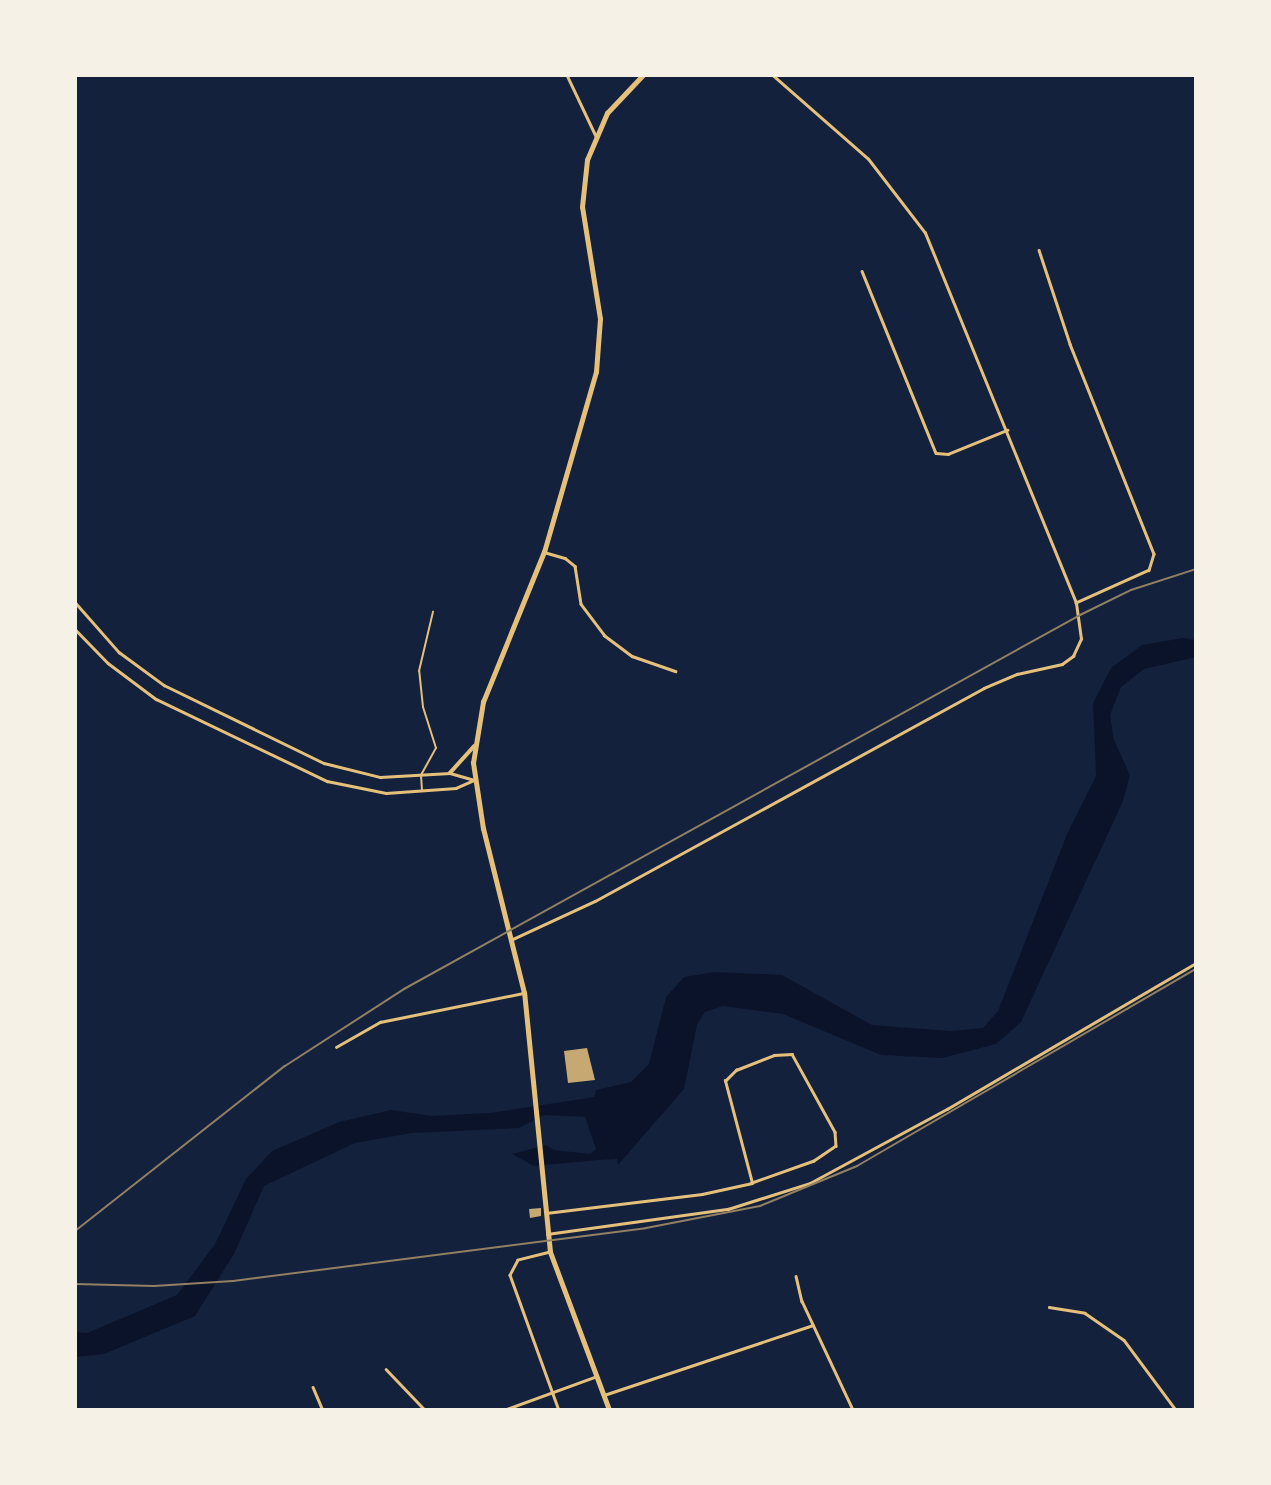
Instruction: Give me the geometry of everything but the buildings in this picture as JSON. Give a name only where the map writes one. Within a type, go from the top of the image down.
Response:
[{"type":"main road","points":[[609,1410],[550,1252],[524,993],[474,780],[474,746],[486,691],[544,552],[598,357],[600,308],[582,194],[596,136],[618,99],[643,75]]},
{"type":"street","points":[[567,75],[596,136]]},
{"type":"street","points":[[513,939],[595,901],[984,688],[1017,674],[1062,664],[1073,656],[1081,639],[1076,603],[936,252],[915,216],[842,134],[772,75]]},
{"type":"street","points":[[1039,250],[1070,344],[1154,554],[1149,570],[1076,603]]},
{"type":"street","points":[[862,271],[936,453],[943,455],[1007,429]]},
{"type":"street","points":[[544,552],[565,558],[575,566],[579,599],[604,635],[632,656],[675,671]]},
{"type":"street","points":[[75,602],[119,652],[180,694],[341,770],[380,777],[450,773],[474,780]]},
{"type":"street","points":[[75,628],[140,689],[306,772],[354,790],[422,791],[456,788],[474,780]]},
{"type":"street","points":[[450,773],[474,746]]},
{"type":"street","points":[[547,1234],[728,1209],[810,1183],[947,1109],[1196,963]]},
{"type":"street","points":[[336,1046],[380,1022],[524,993]]},
{"type":"street","points":[[546,1213],[702,1194],[752,1183],[828,1154],[837,1141],[801,1063],[787,1052],[736,1070],[724,1085],[752,1183]]},
{"type":"street","points":[[550,1252],[523,1257],[511,1266],[511,1279],[559,1410]]},
{"type":"street","points":[[796,1276],[813,1325],[853,1410]]},
{"type":"street","points":[[1049,1307],[1085,1313],[1124,1340],[1176,1410]]},
{"type":"street","points":[[604,1395],[813,1325]]},
{"type":"street","points":[[386,1369],[425,1410]]},
{"type":"street","points":[[504,1410],[597,1376]]},
{"type":"street","points":[[313,1387],[323,1410]]},
{"type":"lane","points":[[422,791],[421,775],[436,748],[423,707],[419,671],[433,612]]},
{"type":"water","points":[[1183,638],[1196,640],[1196,657],[1144,669],[1121,687],[1110,715],[1114,740],[1130,775],[1123,801],[1021,1022],[996,1044],[942,1058],[881,1055],[783,1014],[723,1006],[705,1012],[697,1025],[684,1089],[618,1165],[617,1159],[534,1166],[512,1154],[546,1145],[554,1150],[590,1154],[596,1149],[585,1117],[544,1115],[519,1128],[412,1133],[355,1143],[264,1186],[234,1254],[195,1316],[104,1354],[75,1357],[75,1332],[87,1333],[177,1295],[215,1244],[246,1179],[272,1151],[339,1122],[391,1110],[432,1116],[490,1113],[594,1097],[596,1090],[631,1082],[649,1064],[666,997],[684,977],[715,972],[782,975],[872,1025],[951,1031],[983,1028],[998,1011],[1067,834],[1096,776],[1093,703],[1111,668],[1142,645]]},
{"type":"railway","points":[[75,1231],[285,1066],[404,989],[1080,615],[1131,590],[1196,569]]},
{"type":"railway","points":[[75,1284],[154,1286],[233,1281],[646,1228],[760,1206],[857,1166],[1196,969]]}]
